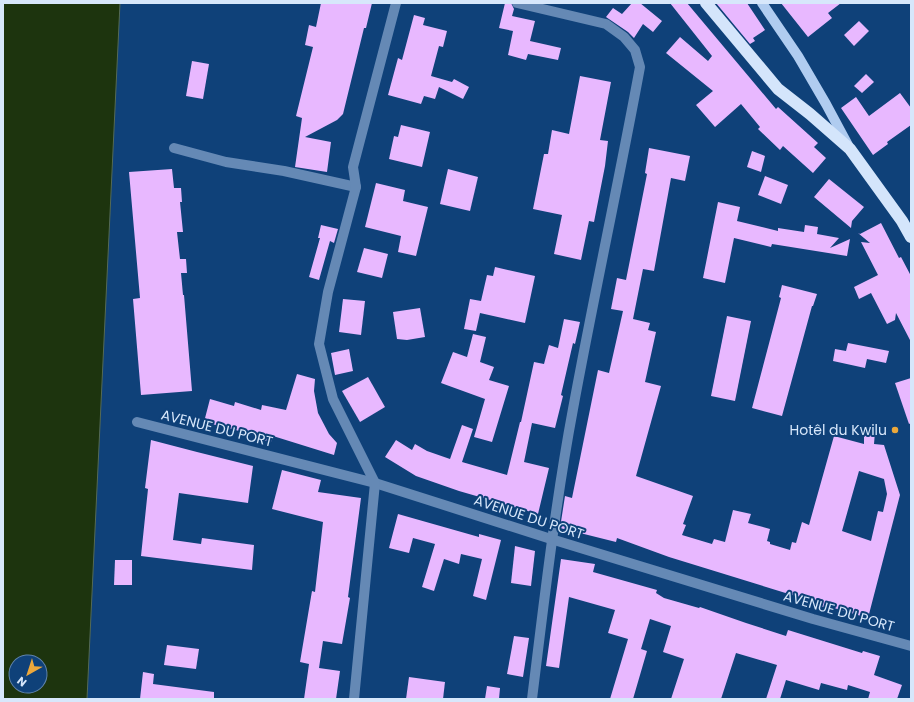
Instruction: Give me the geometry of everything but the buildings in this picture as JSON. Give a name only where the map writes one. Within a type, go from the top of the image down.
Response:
[{"type":"highway","points":[[706,3],[778,89],[810,114],[850,149],[902,221],[911,237]]},
{"type":"main road","points":[[762,3],[798,56],[850,149]]},
{"type":"street","points":[[354,699],[375,483],[333,399],[319,344],[328,292],[356,187],[353,167],[396,3]]},
{"type":"street","points":[[517,3],[606,24],[624,37],[635,50],[640,68],[572,410],[551,539],[532,699]]},
{"type":"street","points":[[174,148],[226,162],[284,171],[356,187]]},
{"type":"street","name":"AVENUE DU PORT","points":[[137,422],[375,483],[813,620],[911,646]]},
{"type":"shaded area","points":[[3,3],[120,3],[87,699],[3,699]]},
{"type":"place","name":"Hotêl du Kwilu","points":[[895,430]]}]
